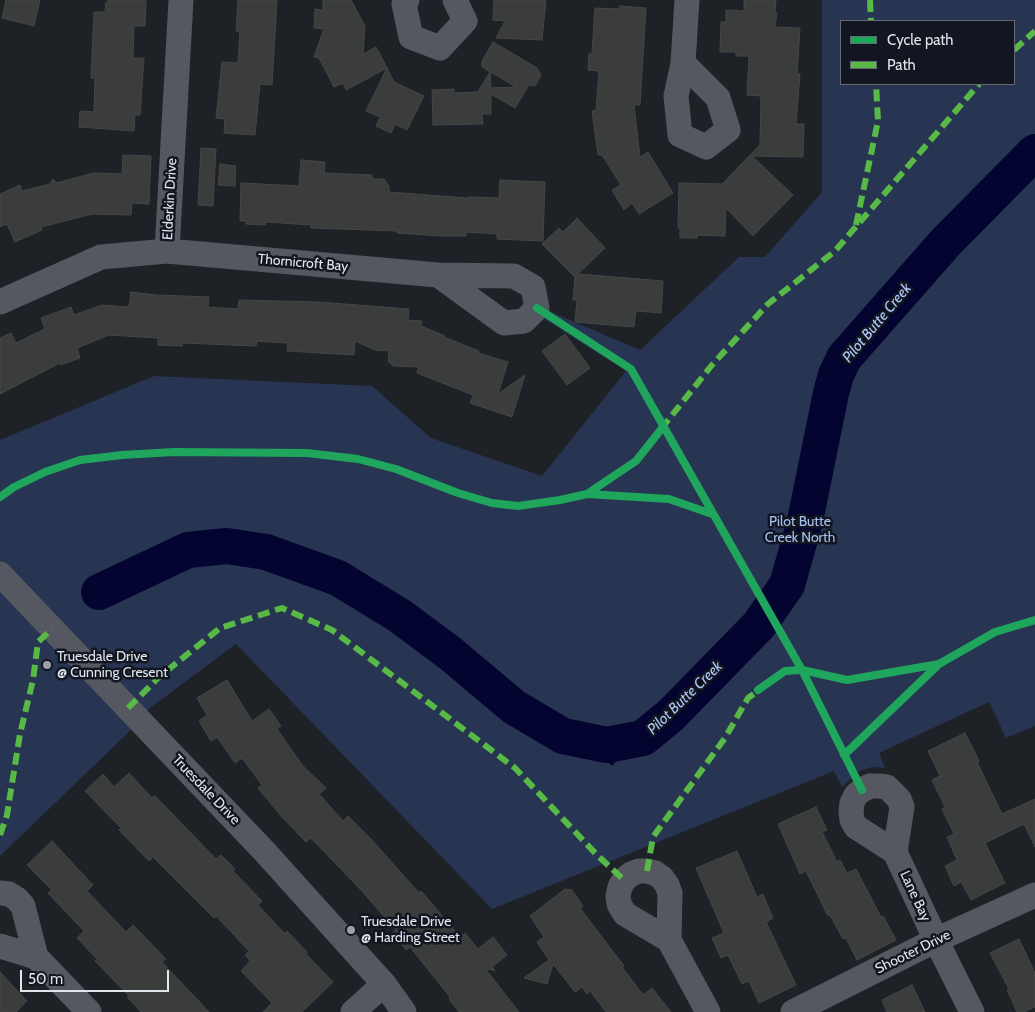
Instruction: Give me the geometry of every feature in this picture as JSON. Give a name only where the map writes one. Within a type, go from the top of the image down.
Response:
[{"type":"street","name":"Elderkin Drive","points":[[0,302],[101,257],[167,251],[181,0]]},
{"type":"street","points":[[407,0],[404,4],[412,37],[440,48],[465,21],[455,0]]},
{"type":"street","points":[[683,63],[687,0]]},
{"type":"street","name":"Thornicroft Bay","points":[[167,251],[438,275]]},
{"type":"street","name":"Truesdale Drive","points":[[0,574],[265,852],[384,984],[404,1012]]},
{"type":"street","name":"Lane Bay","points":[[895,852],[972,1012]]},
{"type":"street","points":[[0,893],[9,894],[23,906],[36,957]]},
{"type":"street","name":"Shooter Drive","points":[[793,1012],[936,940],[1035,895]]},
{"type":"street","points":[[669,940],[708,1012]]},
{"type":"street","points":[[0,946],[36,957],[90,1012]]},
{"type":"street","points":[[353,1012],[384,984]]},
{"type":"green space","name":"Pilot Butte Creek North","points":[[822,0],[1035,0],[1035,726],[1006,738],[989,702],[879,753],[885,768],[872,767],[859,771],[842,787],[834,771],[492,909],[236,644],[150,708],[131,730],[0,856],[0,440],[154,376],[372,386],[431,438],[542,476],[626,371],[544,319],[549,311],[640,350],[739,257],[765,257],[822,192]]},
{"type":"building","points":[[6,0],[40,0],[34,26],[2,18]]},
{"type":"building","points":[[108,0],[146,0],[145,26],[134,26],[133,58],[144,58],[140,115],[135,115],[134,131],[79,127],[80,111],[94,112],[95,78],[91,78],[94,12],[105,12]]},
{"type":"building","points":[[238,0],[277,0],[272,85],[260,84],[255,135],[224,133],[225,119],[216,118],[222,62],[238,63],[240,32],[236,31]]},
{"type":"building","points":[[323,0],[351,0],[365,26],[363,54],[376,47],[387,68],[346,90],[343,83],[334,87],[319,58],[314,57],[324,29],[314,28],[315,9],[323,10]]},
{"type":"building","points":[[494,0],[546,0],[542,40],[496,38],[505,21],[493,20]]},
{"type":"building","points":[[744,0],[776,0],[775,27],[800,28],[797,74],[800,74],[796,124],[804,124],[803,157],[752,156],[793,195],[753,236],[726,208],[725,236],[697,235],[697,238],[680,238],[680,228],[678,228],[679,183],[722,184],[760,145],[761,96],[747,95],[749,56],[736,56],[736,52],[720,52],[721,22],[726,22],[726,10],[744,11]]},
{"type":"building","points":[[620,6],[646,8],[640,105],[634,105],[640,157],[648,152],[673,193],[639,214],[632,203],[624,210],[612,190],[621,185],[602,155],[598,155],[592,111],[596,110],[599,71],[588,70],[589,54],[592,54],[595,8],[620,9]]},
{"type":"building","points":[[493,42],[537,68],[541,75],[535,86],[529,85],[515,108],[491,94],[491,114],[482,114],[483,124],[433,125],[432,90],[454,89],[454,93],[478,92],[490,72],[482,67],[482,61]],"holes":[[[490,72],[516,87],[491,88]]]},
{"type":"building","points":[[387,68],[394,82],[424,96],[407,130],[395,124],[391,133],[376,126],[380,117],[366,111]]},
{"type":"building","points":[[201,148],[216,149],[213,206],[198,205]]},
{"type":"building","points":[[123,155],[151,156],[149,204],[132,203],[131,215],[92,214],[41,227],[42,230],[15,242],[7,224],[0,227],[0,194],[20,185],[22,191],[50,184],[53,179],[57,183],[93,173],[122,174]]},
{"type":"building","points":[[301,160],[325,162],[324,173],[372,175],[372,179],[384,179],[389,186],[389,192],[467,198],[499,198],[500,180],[545,182],[543,241],[497,239],[497,234],[466,232],[466,236],[442,236],[397,233],[397,231],[311,228],[311,225],[266,222],[265,225],[246,224],[246,221],[240,221],[241,183],[299,186]]},
{"type":"building","points":[[220,164],[236,166],[235,186],[218,185]]},
{"type":"building","points":[[577,218],[605,248],[578,274],[663,281],[661,313],[636,311],[634,327],[575,322],[577,300],[573,300],[575,277],[542,244],[559,228],[563,232]]},
{"type":"building","points":[[131,292],[209,297],[208,307],[238,309],[239,300],[318,302],[409,309],[408,320],[422,321],[421,326],[444,337],[479,351],[478,353],[508,362],[498,394],[525,375],[512,417],[470,403],[473,395],[417,373],[419,367],[393,366],[388,361],[389,351],[375,350],[355,341],[354,355],[287,351],[288,343],[257,341],[256,346],[182,343],[182,346],[158,345],[158,338],[109,335],[77,348],[80,358],[61,365],[60,363],[0,394],[0,338],[11,333],[16,343],[45,329],[41,318],[71,307],[74,315],[102,305],[129,307]]},
{"type":"building","points":[[565,334],[590,368],[567,385],[542,351]]},
{"type":"building","points":[[227,680],[252,721],[269,709],[281,726],[277,729],[303,766],[326,788],[319,794],[343,821],[348,816],[371,839],[419,893],[421,891],[460,937],[465,933],[478,949],[493,937],[507,955],[492,967],[495,971],[489,969],[487,971],[519,1012],[459,1012],[449,999],[450,997],[410,947],[406,950],[392,933],[396,930],[361,890],[311,838],[306,842],[281,816],[258,788],[262,785],[242,758],[235,763],[217,737],[211,741],[199,721],[207,715],[197,698]]},
{"type":"building","points":[[965,733],[1002,814],[1035,799],[1035,847],[1024,824],[985,843],[1005,883],[971,900],[961,882],[954,886],[945,866],[957,860],[947,837],[954,834],[942,809],[945,807],[932,780],[940,776],[928,751]]},
{"type":"building","points":[[129,773],[152,798],[155,796],[216,859],[221,855],[235,869],[233,871],[262,901],[258,905],[285,934],[287,931],[333,982],[302,1012],[263,1012],[272,1003],[241,971],[250,961],[245,955],[249,951],[216,916],[214,918],[153,857],[149,861],[119,830],[121,828],[85,791],[103,774],[114,787]]},
{"type":"building","points":[[816,807],[827,830],[822,832],[837,862],[840,860],[847,873],[856,869],[881,917],[883,916],[896,940],[857,960],[846,938],[843,939],[830,915],[828,916],[806,871],[800,874],[778,824]]},
{"type":"building","points":[[52,841],[93,885],[87,891],[126,932],[133,925],[166,959],[162,962],[209,1012],[141,1012],[127,997],[129,996],[95,961],[97,959],[77,938],[84,931],[48,893],[52,890],[27,865]]},
{"type":"building","points":[[737,851],[757,897],[763,894],[773,918],[766,922],[796,985],[759,1003],[749,981],[742,984],[728,955],[721,958],[712,938],[724,933],[696,868]]},
{"type":"building","points":[[565,889],[572,890],[583,906],[580,908],[624,966],[622,967],[643,995],[652,988],[671,1012],[606,1012],[590,991],[587,994],[582,987],[575,992],[553,964],[547,984],[524,978],[549,960],[537,942],[544,937],[530,916]]},
{"type":"building","points":[[1019,939],[1035,973],[1035,1007],[1024,1012],[1017,1012],[1007,990],[1009,989],[990,953]]},
{"type":"building","points":[[0,972],[27,1001],[16,1012],[0,1012]]},
{"type":"building","points":[[912,985],[925,1012],[887,1012],[882,1000]]},
{"type":"waterway","name":"Pilot Butte Creek","points":[[99,592],[188,550],[227,546],[266,552],[338,578],[400,616],[451,654],[514,707],[563,736],[607,745],[643,738],[671,715],[759,625],[787,585],[805,521],[831,393],[836,375],[844,358],[945,243],[1035,152]]},
{"type":"waterway","points":[[601,743],[609,752],[612,762]]},
{"type":"marked path","points":[[870,0],[871,20]]},
{"type":"marked path","points":[[1015,49],[1035,31]]},
{"type":"marked path","points":[[856,225],[878,121],[876,85]]},
{"type":"marked path","points":[[661,429],[712,365],[768,304],[835,251],[978,85]]},
{"type":"marked path","points":[[128,708],[158,678],[220,628],[282,608],[332,630],[515,768],[596,854],[624,880]]},
{"type":"marked path","points":[[0,835],[7,815],[20,734],[33,680],[38,642],[52,629]]},
{"type":"marked path","points":[[647,871],[653,837],[725,738],[748,698],[761,689]]},
{"type":"cycle path","points":[[537,308],[631,369],[802,670],[862,790]]},
{"type":"cycle path","points":[[587,494],[636,461],[663,427]]},
{"type":"cycle path","points":[[0,497],[14,487],[45,472],[80,460],[174,452],[307,453],[358,459],[396,469],[458,493],[492,503],[518,506],[587,494],[669,499],[712,514]]},
{"type":"cycle path","points":[[758,690],[785,671],[802,670],[847,680],[939,664],[995,632],[1035,620]]},
{"type":"cycle path","points":[[844,755],[939,664]]},
{"type":"place","name":"Truesdale Drive @ Cunning Cresent","points":[[47,665]]},
{"type":"place","name":"Truesdale Drive @ Harding Street","points":[[351,930]]}]
